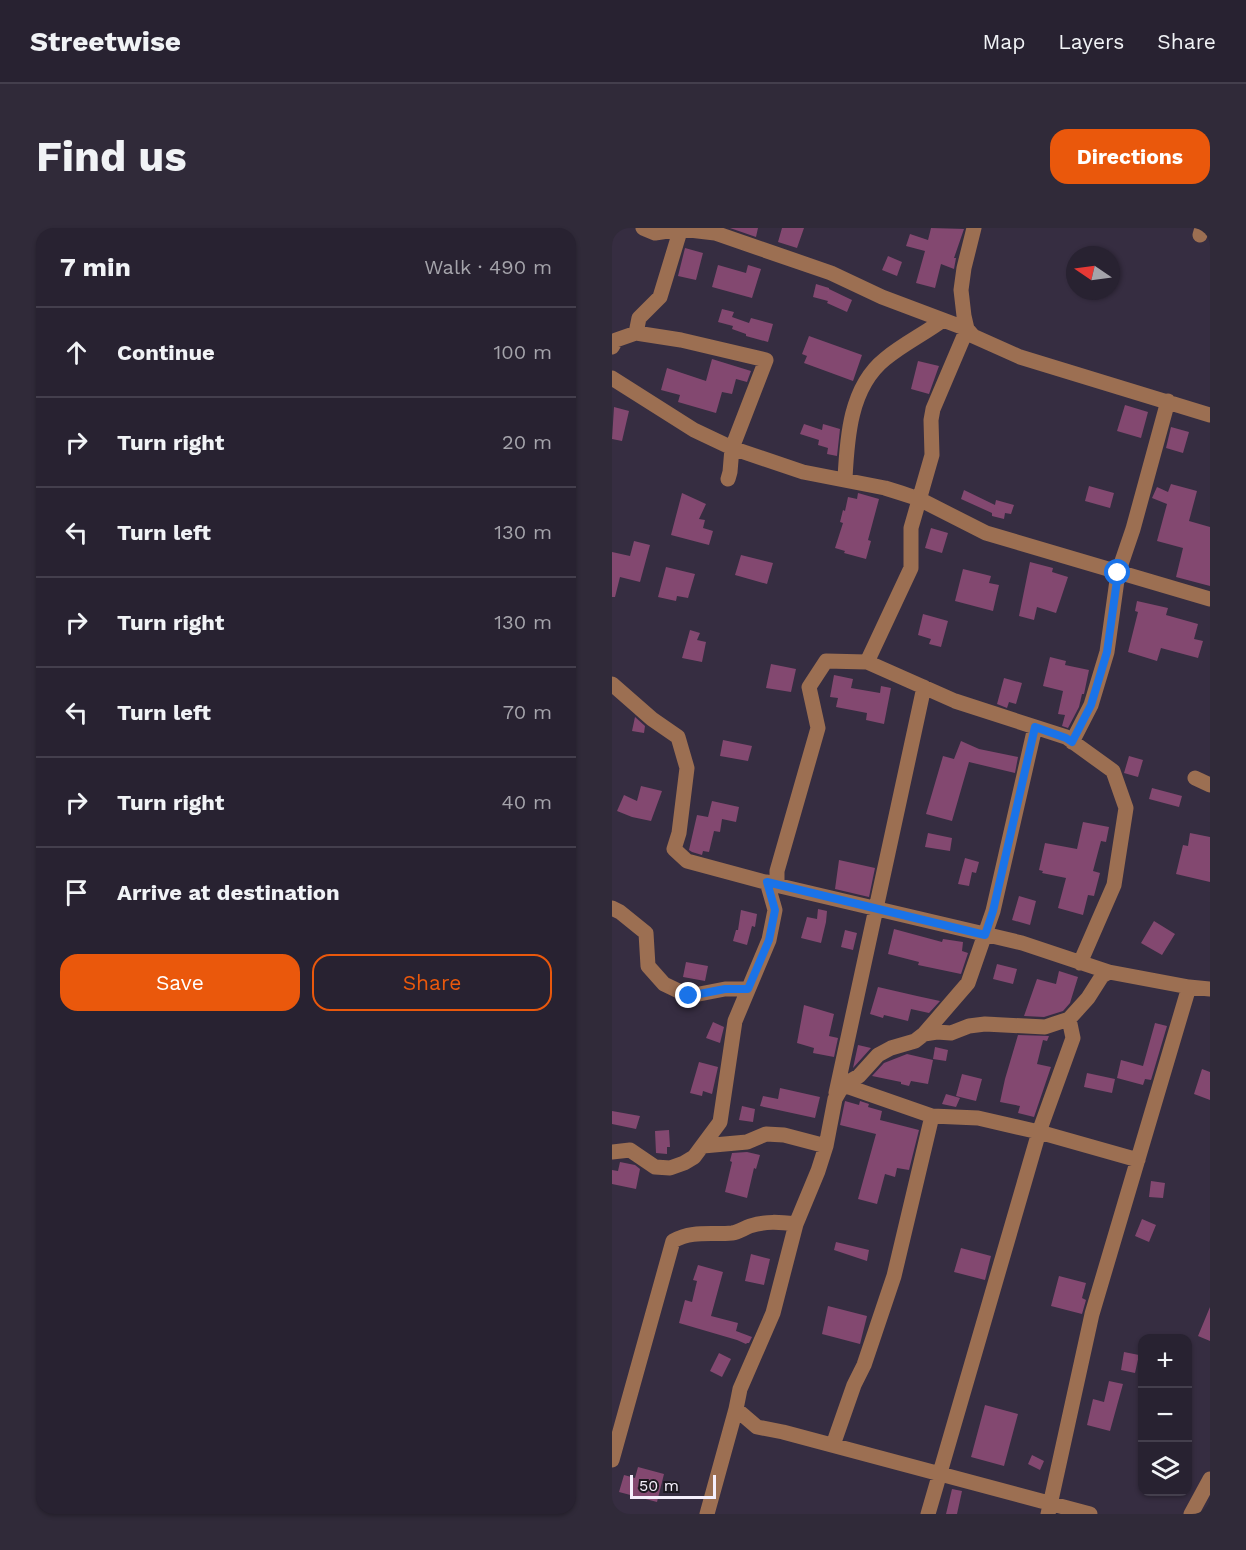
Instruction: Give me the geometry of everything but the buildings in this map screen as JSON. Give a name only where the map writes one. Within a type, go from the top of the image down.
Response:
[{"type":"street","points":[[643,228],[654,232],[681,228],[714,233],[822,270],[882,297],[968,329]]},
{"type":"street","points":[[636,333],[639,318],[660,297],[681,228]]},
{"type":"street","points":[[974,228],[961,290],[968,329],[973,336],[1020,357],[1210,415]]},
{"type":"street","points":[[845,480],[850,424],[867,379],[884,359],[943,320]]},
{"type":"street","points":[[867,662],[911,568],[911,528],[932,455],[933,409],[968,329]]},
{"type":"street","points":[[612,348],[616,340],[636,333],[681,340],[766,360],[732,448],[728,479]]},
{"type":"street","points":[[612,378],[694,430],[732,448],[803,472],[885,488],[920,499],[986,533],[1210,599]]},
{"type":"street","points":[[1072,742],[1091,705],[1107,652],[1118,573],[1133,529],[1168,401]]},
{"type":"street","points":[[612,1152],[630,1150],[655,1167],[670,1168],[694,1156],[720,1122],[735,1021],[769,940],[775,910],[774,884],[777,882],[777,871],[818,728],[809,687],[826,661],[867,662],[956,701],[1066,738],[1113,771],[1126,808],[1114,885],[1080,963]]},
{"type":"street","points":[[612,684],[652,719],[678,737],[687,768],[679,833],[674,849],[687,861],[1022,943],[1109,972],[1210,989]]},
{"type":"street","points":[[707,1514],[740,1389],[773,1313],[796,1224],[826,1146],[924,687]]},
{"type":"street","points":[[835,1099],[843,1085],[859,1076],[878,1055],[891,1048],[915,1041],[924,1034],[968,983],[993,911],[1035,727]]},
{"type":"street","points":[[1195,778],[1210,785]]},
{"type":"street","points":[[612,908],[646,933],[648,966],[664,984],[689,996],[725,989],[748,989]]},
{"type":"street","points":[[924,1034],[951,1033],[969,1026],[986,1024],[1046,1027],[1069,1019],[1088,998],[1102,976],[1109,972]]},
{"type":"street","points":[[1050,1509],[1092,1314],[1189,987]]},
{"type":"street","points":[[927,1514],[1039,1132],[1073,1038],[1069,1019]]},
{"type":"street","points":[[843,1085],[932,1116],[978,1118],[1039,1132],[1138,1160]]},
{"type":"street","points":[[833,1445],[854,1385],[864,1365],[894,1276],[932,1116]]},
{"type":"street","points":[[703,1146],[747,1142],[766,1134],[784,1135],[826,1146]]},
{"type":"street","points":[[612,1460],[673,1241],[684,1235],[696,1233],[735,1233],[749,1226],[771,1221],[796,1224]]},
{"type":"street","points":[[736,1409],[757,1427],[939,1474],[1050,1509],[1090,1514]]},
{"type":"street","points":[[1191,1514],[1210,1479]]},
{"type":"route","points":[[689,996],[725,989],[748,989],[769,940],[775,910],[767,882],[985,935],[993,911],[1035,727],[1072,742],[1091,705],[1107,652],[1118,573]]}]
